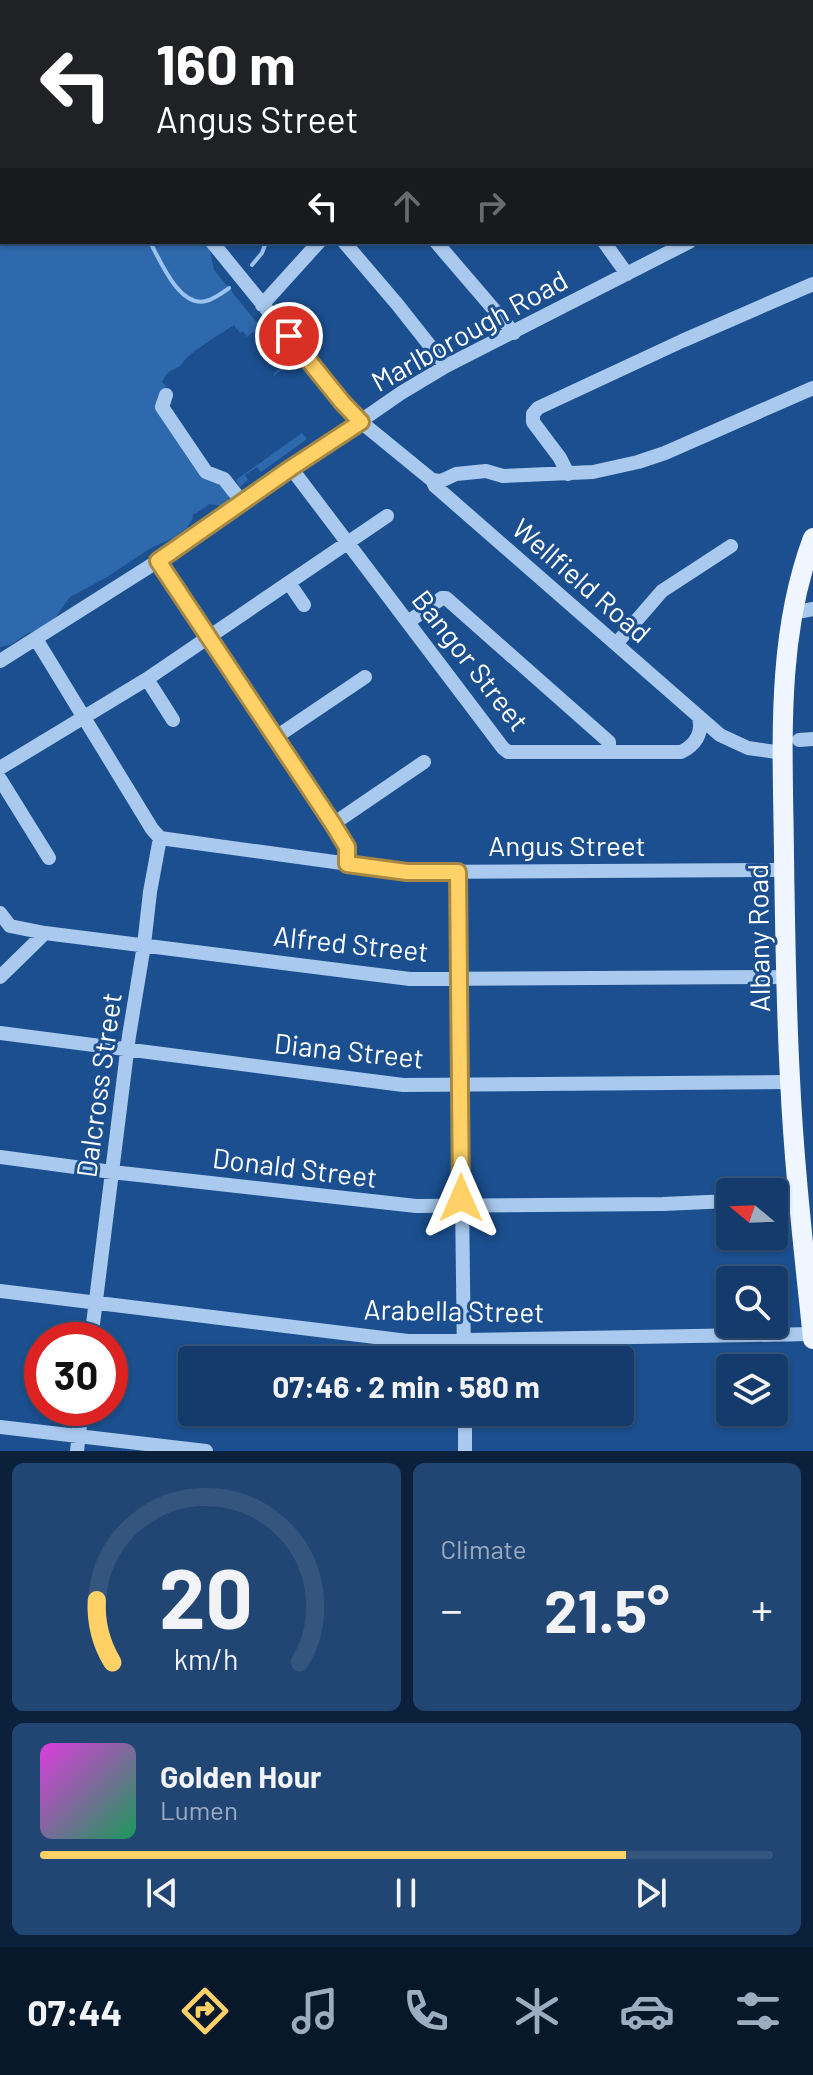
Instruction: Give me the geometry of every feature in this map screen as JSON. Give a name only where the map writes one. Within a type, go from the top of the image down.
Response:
[{"type":"main road","name":"Albany Road","points":[[813,538],[792,613],[785,669],[801,743],[784,870],[790,1082],[813,1336]]},
{"type":"street","points":[[262,305],[317,244]]},
{"type":"street","points":[[346,244],[446,366]]},
{"type":"street","points":[[438,244],[514,333]]},
{"type":"street","points":[[605,244],[627,274]]},
{"type":"street","name":"Marlborough Road","points":[[0,661],[158,561],[401,393],[446,366],[685,244]]},
{"type":"street","name":"Wellfield Road","points":[[217,248],[361,422],[432,480],[435,486],[699,718],[720,735],[748,748],[801,743]]},
{"type":"street","points":[[568,474],[533,422],[533,414],[538,408],[813,284]]},
{"type":"street","points":[[432,480],[441,481],[456,474],[486,471],[503,476],[593,472],[638,462],[813,388]]},
{"type":"street","points":[[166,395],[162,407],[185,438],[199,464],[206,472],[224,479],[242,502]]},
{"type":"street","name":"Bangor Street","points":[[291,468],[508,752],[681,752],[692,746],[699,735],[702,728],[699,718]]},
{"type":"street","points":[[0,768],[147,679],[387,516]]},
{"type":"street","points":[[616,644],[662,591],[731,546]]},
{"type":"street","points":[[158,561],[333,824],[347,847],[347,864]]},
{"type":"street","points":[[289,583],[304,605]]},
{"type":"street","points":[[408,622],[446,598],[609,742],[609,752]]},
{"type":"street","points":[[792,613],[813,609]]},
{"type":"street","points":[[36,639],[160,838]]},
{"type":"street","points":[[276,737],[365,677]]},
{"type":"street","points":[[147,679],[173,720]]},
{"type":"street","points":[[333,824],[424,762]]},
{"type":"street","points":[[0,779],[49,858]]},
{"type":"street","name":"Angus Street","points":[[160,838],[407,872],[784,870]]},
{"type":"street","name":"Dalcross Street","points":[[93,1322],[127,1050],[160,838]]},
{"type":"street","points":[[458,872],[463,1346]]},
{"type":"street","name":"Alfred Street","points":[[0,913],[10,926],[45,933],[400,978],[786,977]]},
{"type":"street","points":[[0,977],[45,933]]},
{"type":"street","name":"Diana Street","points":[[0,1033],[390,1084],[790,1082]]},
{"type":"street","name":"Donald Street","points":[[0,1157],[397,1205],[716,1202]]},
{"type":"street","name":"Arabella Street","points":[[0,1291],[408,1341],[813,1336]]},
{"type":"street","points":[[465,1426],[465,1451]]},
{"type":"street","points":[[0,1427],[78,1444],[206,1451]]},
{"type":"shaded area","points":[[0,244],[208,244],[214,270],[290,363],[274,376],[281,367],[256,335],[253,332],[247,337],[234,325],[197,349],[162,382],[166,386],[157,400],[157,408],[228,487],[228,500],[222,506],[210,504],[193,515],[187,528],[173,538],[70,597],[52,622],[10,645],[0,647]]},
{"type":"shaded area","points":[[302,433],[307,439],[261,472],[257,467],[245,475],[248,480],[240,487],[236,480]]},
{"type":"waterway","points":[[151,244],[172,281],[187,297],[206,301],[229,288]]},
{"type":"waterway","points":[[252,265],[265,244]]},
{"type":"route","points":[[289,336],[361,422],[158,561],[333,824],[347,847],[347,864],[407,872],[458,872],[461,1198]]}]
